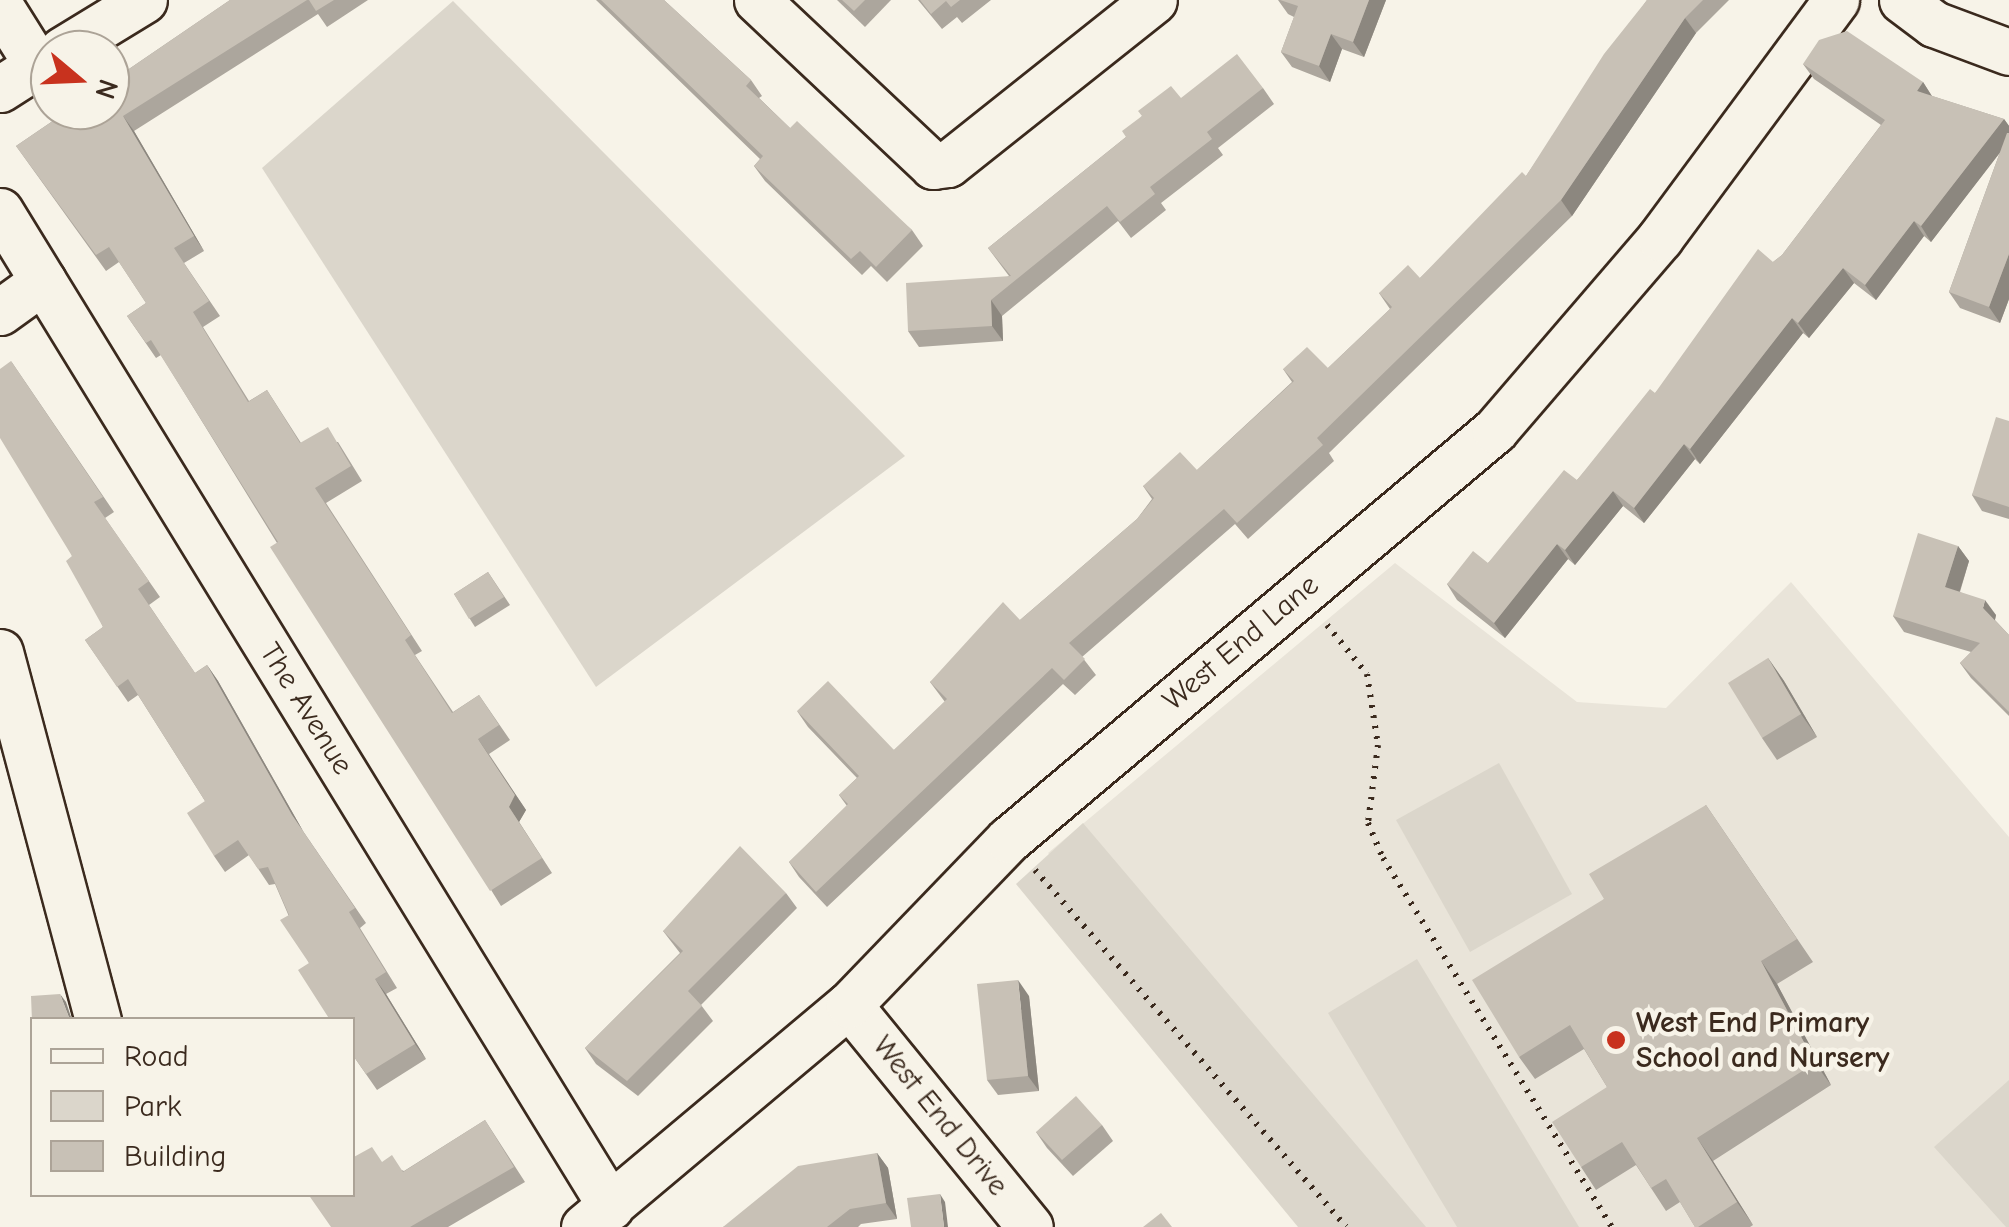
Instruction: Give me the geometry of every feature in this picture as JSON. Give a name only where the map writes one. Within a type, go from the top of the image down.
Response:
[{"type":"street","points":[[95,30],[144,0]]},
{"type":"street","points":[[757,0],[933,166],[948,164],[1154,0]]},
{"type":"street","name":"West End Lane","points":[[598,1217],[849,1006],[1008,840],[1495,430],[1660,238],[1836,0]]},
{"type":"street","points":[[1902,0],[1934,24],[2009,52]]},
{"type":"street","points":[[0,6],[30,54]]},
{"type":"street","name":"The Avenue","points":[[0,210],[598,1217]]},
{"type":"street","points":[[0,312],[44,282]]},
{"type":"street","points":[[0,652],[97,1017]]},
{"type":"street","name":"West End Drive","points":[[849,1006],[1030,1227]]},
{"type":"path","points":[[1298,596],[1367,674],[1378,744],[1368,824],[1383,858],[1612,1227]]},
{"type":"path","points":[[1008,840],[1150,994],[1346,1227]]},
{"type":"shaded area","name":"West End Primary School and Nursery","points":[[1395,563],[1577,702],[1666,708],[1791,582],[2009,837],[2009,1227],[1399,1227],[1048,853]]},
{"type":"green space","points":[[453,1],[905,456],[596,687],[262,168]]},
{"type":"green space","points":[[1499,763],[1572,894],[1470,952],[1396,820]]},
{"type":"green space","points":[[1083,823],[1426,1227],[1298,1227],[1016,884]]},
{"type":"green space","points":[[1417,959],[1579,1227],[1457,1227],[1328,1013]]},
{"type":"green space","points":[[2009,1080],[2009,1227],[2006,1227],[1934,1147]]},
{"type":"building","points":[[230,0],[307,0],[130,112],[130,68]]},
{"type":"building","points":[[309,0],[334,0],[316,11]]},
{"type":"building","points":[[601,0],[664,0],[751,80],[746,86],[790,128],[797,121],[912,230],[876,267],[860,251],[851,259],[754,166],[763,156]]},
{"type":"building","points":[[842,0],[865,0],[854,11]]},
{"type":"building","points":[[920,0],[960,0],[951,7],[946,1],[931,14]]},
{"type":"building","points":[[1280,0],[1369,0],[1353,42],[1331,34],[1319,66],[1281,52],[1298,6]]},
{"type":"building","points":[[1647,0],[1703,0],[1685,18],[1561,200],[1317,438],[1323,445],[1237,523],[1224,509],[1069,643],[1085,659],[1064,680],[1052,668],[816,892],[789,862],[848,804],[839,795],[859,776],[797,711],[828,681],[894,750],[947,699],[930,682],[1003,602],[1020,620],[1137,519],[1154,498],[1143,486],[1180,452],[1197,470],[1294,381],[1283,369],[1307,347],[1328,368],[1392,307],[1379,293],[1408,265],[1420,278],[1522,172],[1526,176],[1604,54]]},
{"type":"building","points":[[1847,31],[1923,82],[1917,91],[2004,119],[1921,226],[1914,221],[1865,285],[1843,268],[1798,323],[1792,318],[1690,449],[1684,444],[1634,508],[1613,491],[1565,550],[1557,544],[1494,623],[1447,584],[1473,551],[1488,563],[1564,470],[1577,480],[1650,389],[1655,393],[1758,249],[1773,262],[1782,255],[1885,120],[1803,64],[1819,40]]},
{"type":"building","points":[[1237,54],[1263,88],[1207,132],[1212,139],[1150,187],[1155,194],[1120,222],[1107,206],[991,300],[992,326],[908,331],[906,283],[1011,276],[988,248],[1126,137],[1122,131],[1142,116],[1138,111],[1171,86],[1181,98]]},
{"type":"building","points":[[130,128],[194,236],[174,248],[209,301],[193,312],[248,402],[267,390],[300,443],[328,427],[351,466],[315,488],[411,635],[405,640],[452,713],[479,695],[499,725],[478,739],[515,795],[509,807],[542,858],[490,891],[270,547],[278,542],[151,340],[146,343],[127,316],[146,303],[109,247],[96,255],[16,146],[40,130]]},
{"type":"building","points":[[2007,133],[2009,254],[1989,307],[1949,292]]},
{"type":"building","points":[[11,361],[103,497],[94,502],[149,581],[138,589],[195,673],[207,665],[292,815],[355,908],[349,912],[386,972],[375,979],[415,1044],[366,1074],[355,1058],[355,1017],[328,1017],[298,970],[309,963],[280,920],[289,915],[268,867],[258,869],[238,840],[214,856],[187,813],[205,801],[128,679],[117,687],[85,640],[103,627],[66,561],[72,556],[0,438],[0,369]]},
{"type":"building","points":[[1996,417],[2009,421],[2009,507],[1972,495]]},
{"type":"building","points":[[1918,533],[1958,546],[1945,587],[1985,600],[1983,608],[2009,635],[2009,712],[1960,663],[1980,643],[1893,616]]},
{"type":"building","points":[[488,572],[504,597],[469,619],[454,594]]},
{"type":"building","points":[[1768,658],[1801,714],[1762,738],[1728,683]]},
{"type":"building","points":[[1706,805],[1797,939],[1761,961],[1815,1063],[1697,1138],[1737,1202],[1695,1227],[1666,1179],[1651,1188],[1622,1142],[1581,1167],[1552,1122],[1607,1087],[1570,1025],[1519,1057],[1472,980],[1604,899],[1589,874]]},
{"type":"building","points":[[740,846],[786,893],[688,991],[702,1006],[627,1081],[585,1048],[683,951],[663,931]]},
{"type":"building","points":[[1018,980],[1028,1076],[987,1080],[977,984]]},
{"type":"building","points":[[60,994],[69,1017],[32,1017],[31,996]]},
{"type":"building","points":[[1076,1096],[1102,1125],[1062,1160],[1036,1132]]},
{"type":"building","points":[[485,1120],[514,1167],[410,1227],[331,1227],[310,1197],[355,1197],[355,1156],[372,1147],[382,1162],[392,1155],[403,1172]]},
{"type":"building","points":[[877,1153],[886,1203],[850,1209],[827,1227],[723,1227],[798,1166]]},
{"type":"building","points":[[940,1194],[944,1227],[911,1227],[907,1198]]},
{"type":"building","points":[[1161,1213],[1172,1227],[1143,1227]]},
{"type":"place","name":"West End Primary School and Nursery","points":[[1616,1040]]}]
